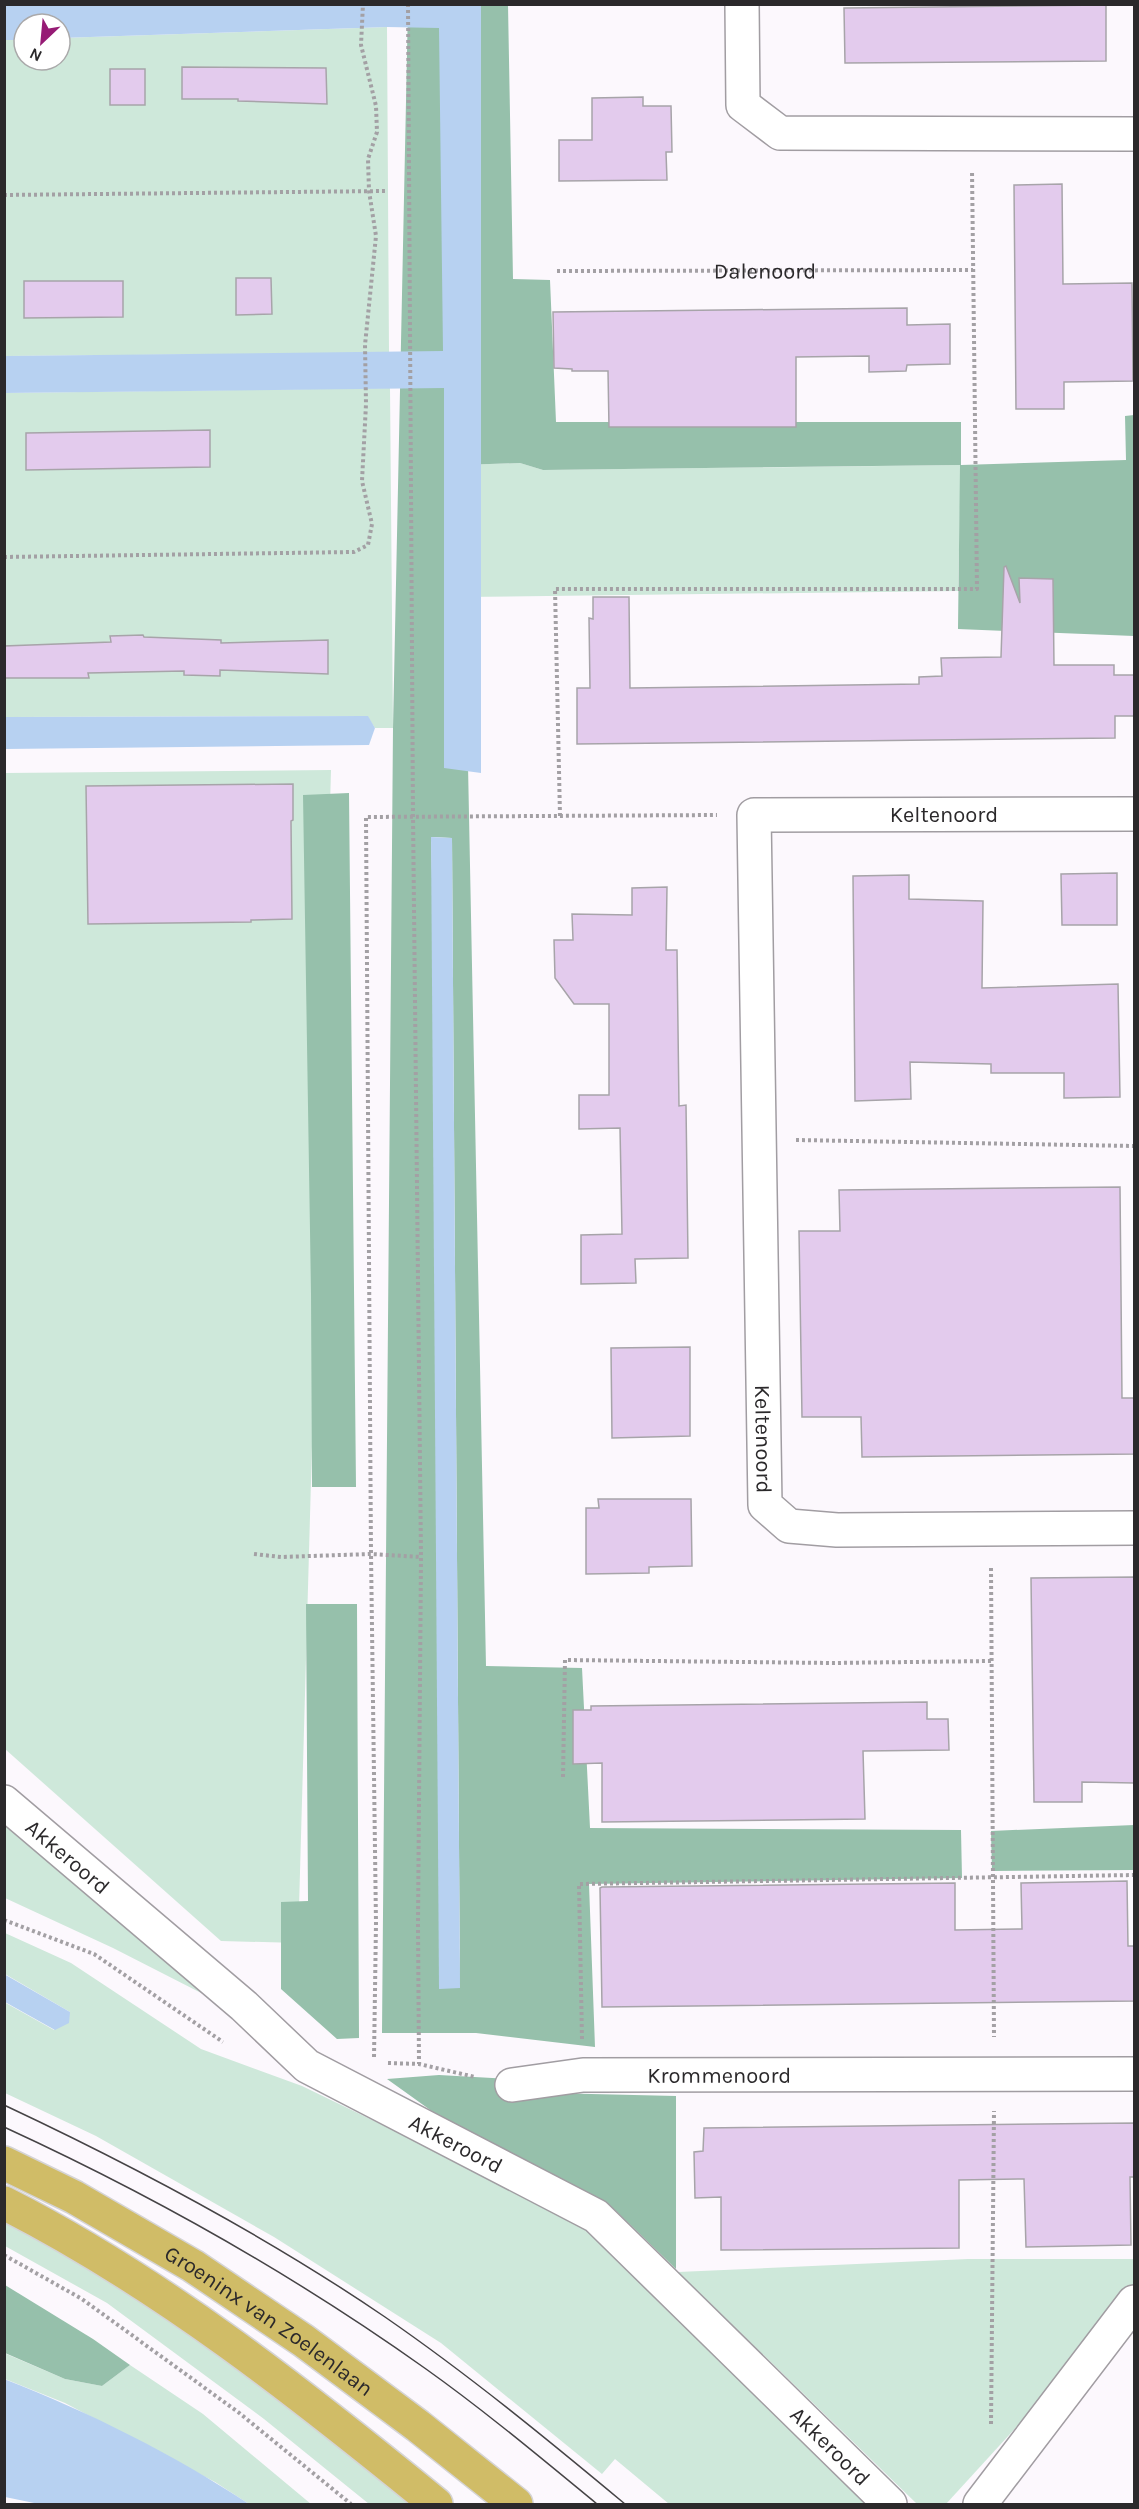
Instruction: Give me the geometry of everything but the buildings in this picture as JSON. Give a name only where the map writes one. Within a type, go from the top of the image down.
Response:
[{"type":"main road","name":"Groeninx van Zoelenlaan","points":[[4,2163],[74,2197],[193,2266],[332,2362],[418,2426],[516,2505]]},
{"type":"main road","name":"Groeninx van Zoelenlaan","points":[[4,2202],[48,2225],[143,2284],[248,2356],[364,2445],[436,2505]]},
{"type":"street","points":[[742,4],[743,105],[780,133],[1134,134]]},
{"type":"street","name":"Keltenoord","points":[[1134,814],[754,815],[765,1505],[789,1526],[837,1530],[991,1531],[1134,1528]]},
{"type":"street","name":"Akkeroord","points":[[4,1802],[244,2006],[307,2066],[597,2216],[890,2505]]},
{"type":"street","name":"Krommenoord","points":[[512,2085],[583,2075],[1134,2074]]},
{"type":"street","points":[[993,2499],[1134,2302]]},
{"type":"path","points":[[4,557],[354,552],[368,545],[372,524],[362,481],[366,404],[365,345],[376,236],[369,191],[368,159],[377,132],[376,106],[361,45],[363,4]]},
{"type":"path","points":[[408,4],[413,816],[422,1557],[418,1925],[419,2064]]},
{"type":"path","points":[[560,816],[555,589],[977,589],[972,134]]},
{"type":"path","points":[[4,195],[385,191]]},
{"type":"path","name":"Dalenoord","points":[[556,271],[973,270]]},
{"type":"path","points":[[374,2063],[376,1923],[366,817],[754,815]]},
{"type":"path","points":[[760,1140],[1134,1146]]},
{"type":"path","points":[[991,1531],[994,2074],[991,2429]]},
{"type":"path","points":[[254,1554],[281,1557],[311,1554],[371,1554],[422,1557]]},
{"type":"path","points":[[563,1777],[565,1660],[842,1664],[991,1661]]},
{"type":"path","points":[[583,2075],[579,1884],[1134,1875]]},
{"type":"path","points":[[4,1920],[94,1954],[229,2046]]},
{"type":"path","points":[[386,2063],[419,2064],[512,2085]]},
{"type":"path","points":[[4,2255],[82,2299],[238,2412],[351,2505]]},
{"type":"green space","points":[[408,5],[508,5],[513,279],[550,280],[556,422],[961,422],[961,465],[1126,460],[1125,416],[1134,415],[1134,636],[958,629],[960,465],[543,470],[520,463],[462,465],[486,1666],[582,1668],[590,1828],[961,1830],[962,1878],[589,1884],[595,2047],[476,2033],[382,2033],[393,728]],"holes":[[[431,838],[452,838],[460,1988]]]},
{"type":"green space","points":[[387,27],[389,353],[5,356],[4,40],[12,40],[12,72],[72,72],[72,38]]},
{"type":"green space","points":[[390,388],[393,728],[375,728],[367,716],[5,717],[4,393]]},
{"type":"green space","points":[[520,463],[543,470],[961,465],[958,591],[465,597],[462,465]]},
{"type":"green space","points":[[331,770],[298,1943],[221,1941],[5,1749],[5,773]]},
{"type":"green space","points":[[349,793],[356,1487],[312,1487],[303,795]]},
{"type":"green space","points":[[306,1604],[357,1604],[359,2038],[337,2039],[281,1989],[281,1902],[308,1901]]},
{"type":"green space","points":[[4,1795],[262,2024],[113,1948],[5,1898]]},
{"type":"green space","points":[[1134,1825],[1134,1870],[992,1871],[991,1831]]},
{"type":"green space","points":[[5,1933],[71,1963],[201,2049],[302,2086],[562,2212],[593,2234],[872,2504],[669,2504],[615,2459],[602,2474],[441,2343],[274,2237],[96,2136],[5,2093],[4,2002],[54,2030],[70,2012],[5,1974]]},
{"type":"green space","points":[[439,2075],[512,2079],[549,2093],[676,2096],[676,2269],[615,2210],[447,2122],[387,2079]]},
{"type":"green space","points":[[4,2218],[171,2321],[345,2445],[416,2504],[369,2504],[264,2419],[107,2303],[5,2246]]},
{"type":"green space","points":[[968,2259],[1134,2259],[1134,2290],[1051,2389],[946,2504],[917,2504],[678,2272]]},
{"type":"green space","points":[[5,2285],[93,2339],[130,2365],[102,2386],[65,2379],[5,2353]]},
{"type":"green space","points":[[4,2353],[65,2379],[102,2386],[130,2365],[203,2414],[311,2504],[249,2504],[215,2482],[65,2403],[5,2379]]},
{"type":"water","points":[[5,4],[481,5],[481,773],[444,768],[444,388],[5,393],[5,356],[443,351],[439,28],[387,27],[72,38],[72,12],[12,12],[12,40],[5,40]]},
{"type":"water","points":[[368,716],[375,728],[369,745],[5,749],[5,717]]},
{"type":"water","points":[[431,837],[452,838],[460,1988],[439,1989]]},
{"type":"water","points":[[4,1974],[70,2012],[69,2023],[55,2030],[5,2002]]},
{"type":"water","points":[[4,2379],[67,2405],[130,2435],[191,2468],[249,2504],[39,2504],[5,2497]]},
{"type":"tram line","points":[[4,2105],[199,2203],[340,2287],[416,2339],[477,2385],[625,2504]]},
{"type":"tram line","points":[[4,2127],[168,2209],[325,2301],[448,2385],[597,2504]]}]
